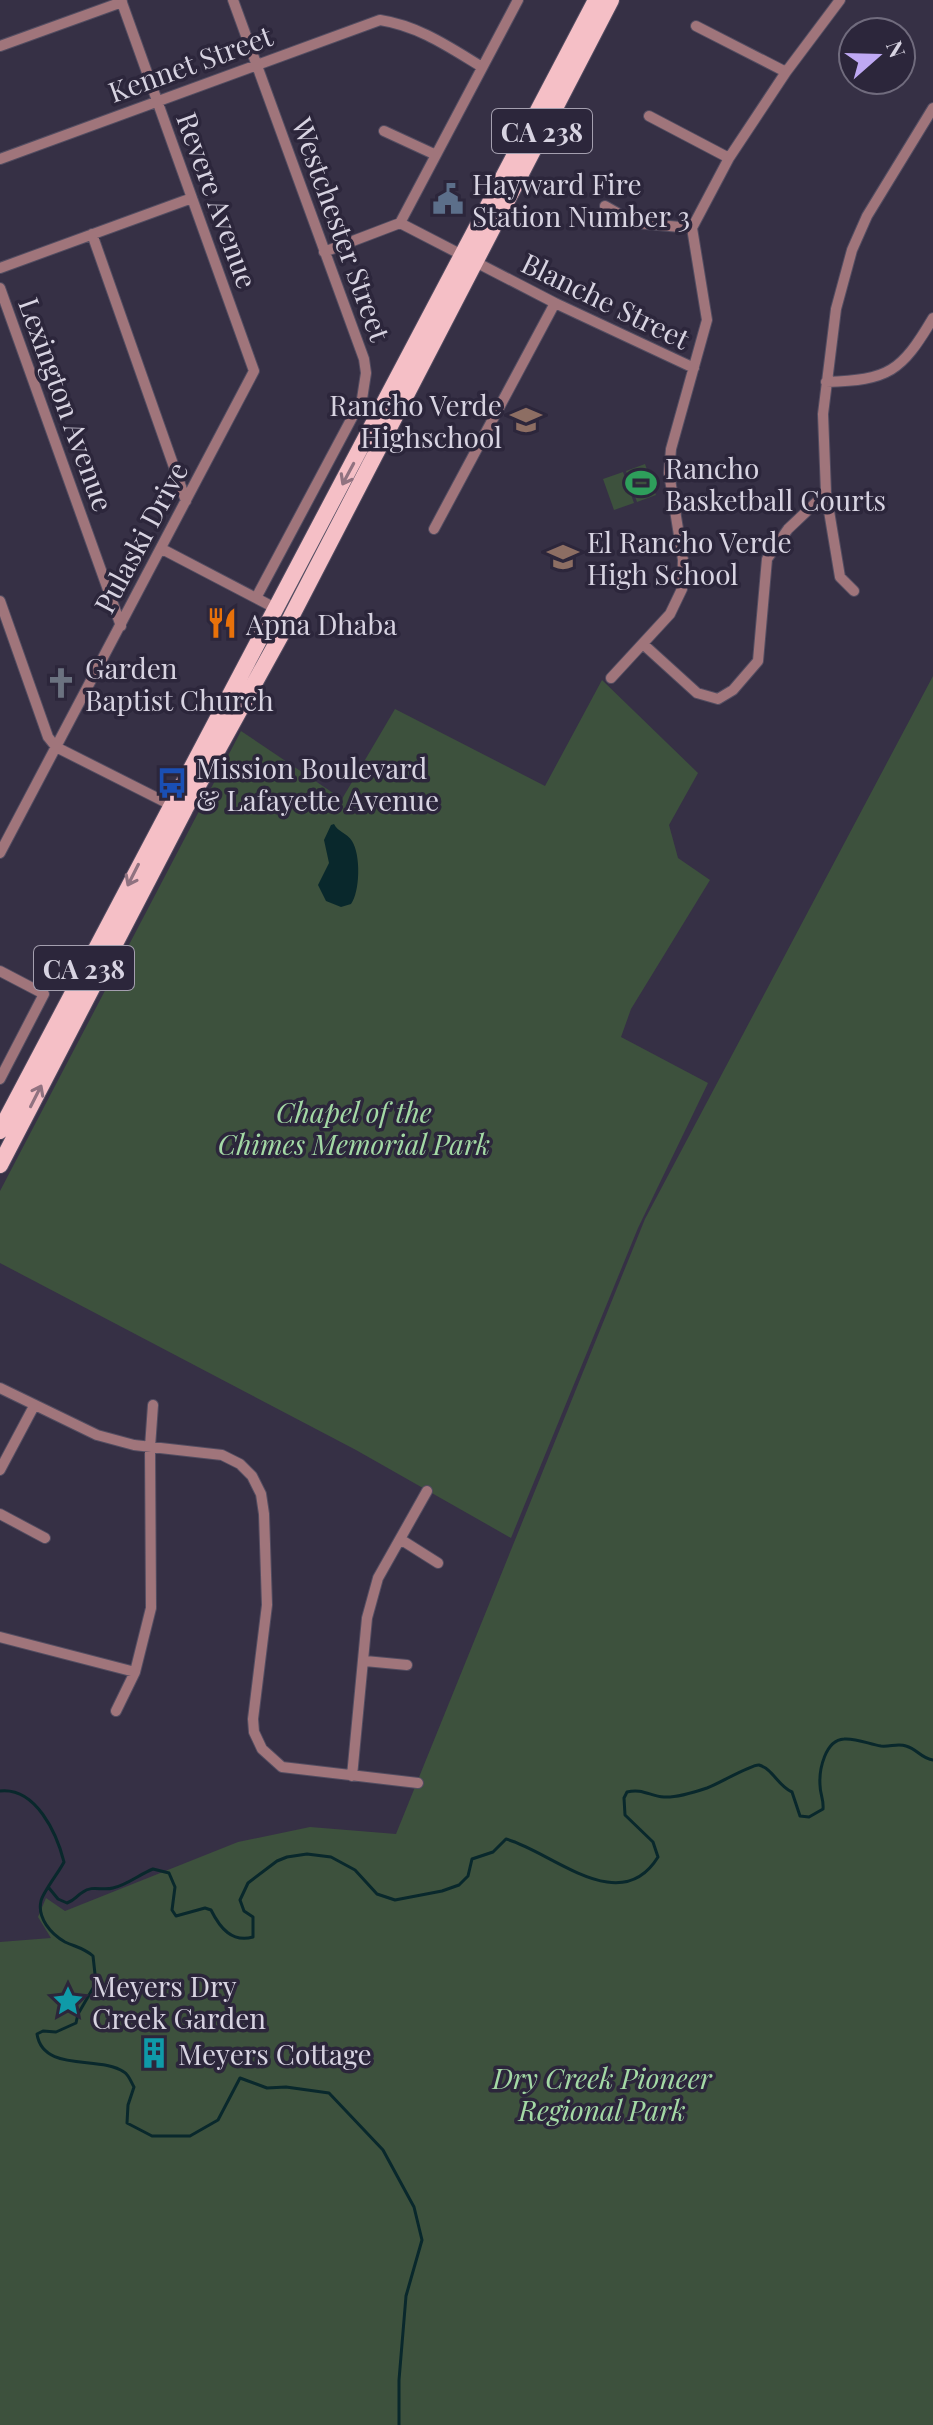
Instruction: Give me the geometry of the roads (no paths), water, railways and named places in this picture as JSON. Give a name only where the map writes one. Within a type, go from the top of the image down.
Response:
[{"type":"main road","name":"CA 238","points":[[0,1131],[177,807],[288,623],[596,0]]},
{"type":"main road","name":"CA 238","points":[[0,1165],[277,608],[611,0]]},
{"type":"street","name":"Westchester Street","points":[[233,0],[364,359],[362,399],[256,598]]},
{"type":"street","points":[[324,252],[400,223],[518,0]]},
{"type":"street","points":[[611,678],[670,614],[682,589],[683,560],[669,473],[671,449],[707,320],[692,228],[729,158],[786,72],[840,0]]},
{"type":"street","points":[[0,46],[121,1]]},
{"type":"street","name":"Revere Avenue","points":[[121,1],[254,371]]},
{"type":"street","name":"Kennet Street","points":[[0,159],[380,20],[403,23],[482,67]]},
{"type":"street","points":[[696,26],[786,72]]},
{"type":"street","points":[[854,591],[840,577],[826,493],[823,414],[836,309],[852,250],[867,216],[933,108]]},
{"type":"street","points":[[649,116],[729,158]]},
{"type":"street","points":[[384,131],[436,155]]},
{"type":"street","points":[[0,268],[192,198]]},
{"type":"street","points":[[605,206],[635,223],[692,228]]},
{"type":"street","name":"Blanche Street","points":[[400,223],[555,303],[694,368]]},
{"type":"street","points":[[92,234],[186,501]]},
{"type":"street","name":"Lexington Avenue","points":[[0,288],[121,626]]},
{"type":"street","points":[[434,529],[555,303]]},
{"type":"street","points":[[826,382],[864,381],[895,368],[914,351],[933,318]]},
{"type":"street","name":"Pulaski Drive","points":[[0,853],[254,371]]},
{"type":"street","points":[[643,644],[697,693],[718,699],[733,690],[758,661],[767,559],[788,529],[826,493]]},
{"type":"street","points":[[162,549],[277,608],[288,623]]},
{"type":"street","points":[[0,601],[48,737],[56,747],[177,807]]},
{"type":"street","points":[[0,971],[44,994],[0,1079]]},
{"type":"street","points":[[0,1388],[97,1435],[150,1447],[222,1455],[240,1464],[252,1476],[261,1494],[264,1514],[267,1605],[253,1719],[254,1732],[262,1749],[282,1767],[418,1783]]},
{"type":"street","points":[[116,1711],[135,1672],[151,1608],[150,1447],[153,1405]]},
{"type":"street","points":[[0,1470],[34,1406]]},
{"type":"street","points":[[352,1776],[367,1618],[378,1578],[427,1491]]},
{"type":"street","points":[[0,1514],[45,1538]]},
{"type":"street","points":[[400,1539],[438,1563]]},
{"type":"street","points":[[0,1637],[135,1672]]},
{"type":"street","points":[[365,1661],[407,1665]]},
{"type":"waterway","points":[[49,1888],[58,1899],[67,1903],[86,1890],[118,1887],[153,1869],[169,1873],[175,1887],[172,1910],[176,1916],[205,1908],[211,1910],[218,1923],[233,1936],[253,1937],[253,1917],[244,1911],[240,1900],[248,1883],[287,1857],[307,1854],[331,1857],[355,1870],[377,1894],[395,1900],[459,1885],[468,1876],[472,1859],[493,1852],[506,1839],[585,1876],[605,1882],[625,1882],[642,1875],[658,1857],[653,1842],[625,1815],[624,1798],[627,1792],[680,1796],[707,1788],[759,1765],[792,1792],[800,1816],[809,1817],[823,1809],[820,1785],[822,1764],[828,1750],[837,1741],[849,1739],[881,1746],[903,1745],[933,1760]]},
{"type":"waterway","points":[[0,1791],[24,1796],[43,1814],[50,1826],[64,1862],[42,1897],[41,1913],[55,1935],[93,1956],[96,1983],[76,2023],[56,2032],[37,2034],[41,2046],[61,2059],[101,2064],[126,2073],[134,2087],[128,2105],[127,2123],[152,2136],[190,2136],[218,2120],[240,2078],[267,2088],[286,2087],[329,2093],[383,2150],[414,2207],[422,2240],[406,2296],[399,2380],[399,2425]]},
{"type":"place","name":"Hayward Fire Station Number 3","points":[[448,199]]},
{"type":"place","name":"Rancho Verde Highschool","points":[[526,420]]},
{"type":"place","name":"Rancho Basketball Courts","points":[[641,483]]},
{"type":"place","name":"El Rancho Verde High School","points":[[563,557]]},
{"type":"place","name":"Apna Dhaba","points":[[222,623]]},
{"type":"place","name":"Garden Baptist Church","points":[[61,683]]},
{"type":"place","name":"Mission Boulevard & Lafayette Avenue","points":[[172,783]]},
{"type":"place","name":"Meyers Dry Creek Garden","points":[[68,2001]]},
{"type":"place","name":"Meyers Cottage","points":[[154,2053]]},
{"type":"park label","name":"Chapel of the Chimes Memorial Park","points":[[354,1127]]},
{"type":"park label","name":"Dry Creek Pioneer Regional Park","points":[[602,2093]]}]
